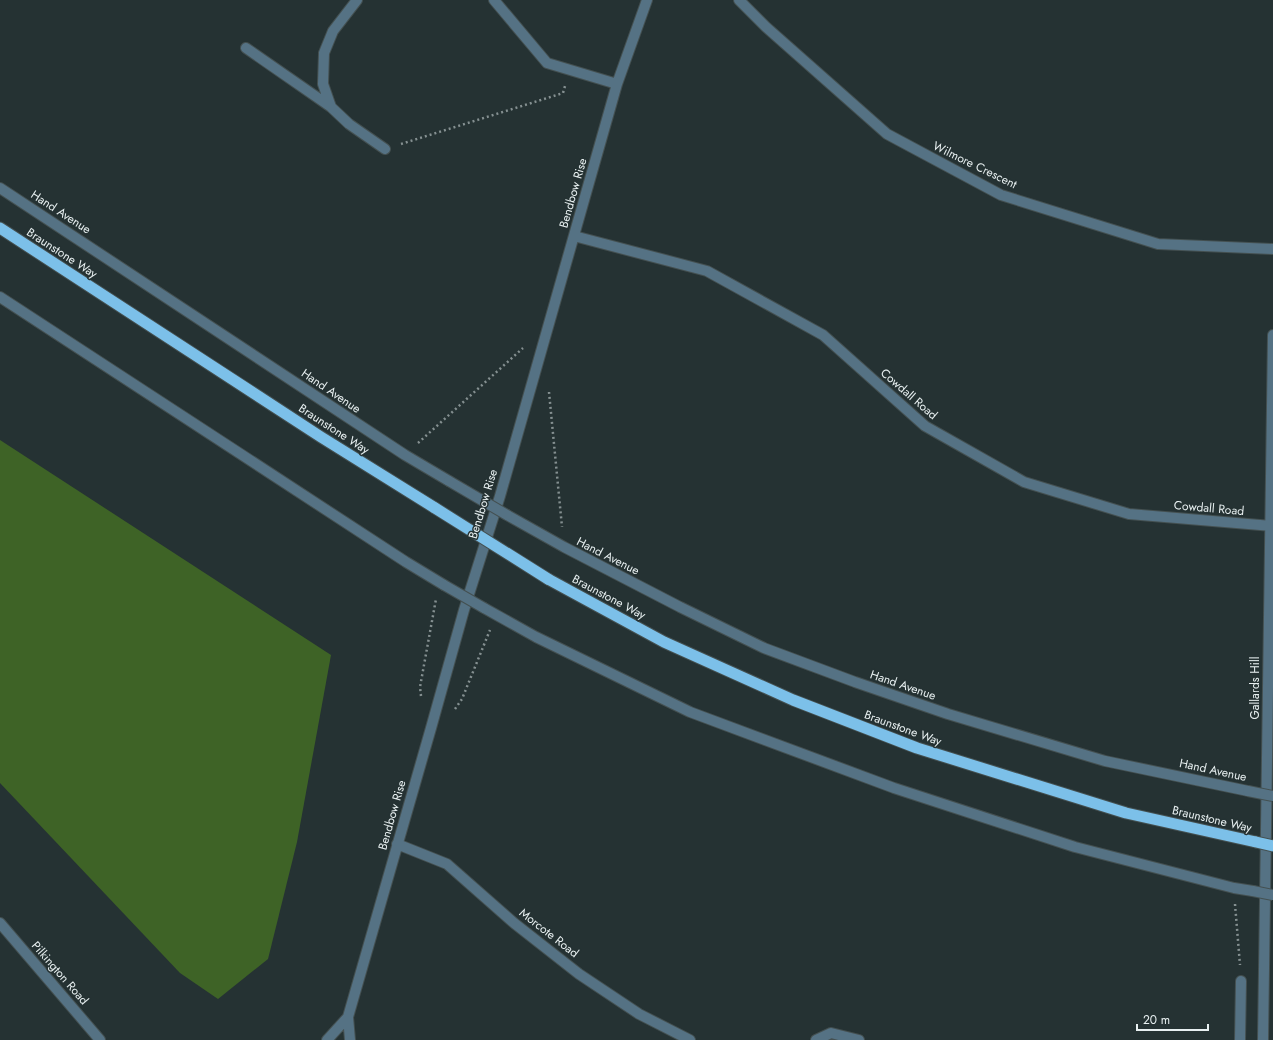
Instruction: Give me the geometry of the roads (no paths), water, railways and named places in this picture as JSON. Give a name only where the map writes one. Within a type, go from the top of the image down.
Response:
[{"type":"highway","name":"Braunstone Way","points":[[0,228],[315,432],[548,579],[664,642],[793,700],[916,748],[1126,813],[1273,846]]},
{"type":"street","points":[[331,107],[323,84],[324,53],[333,31],[357,0]]},
{"type":"street","points":[[494,0],[546,63],[617,84]]},
{"type":"street","name":"Bendbow Rise","points":[[350,1040],[348,1017],[397,844],[464,610],[500,496],[617,84],[647,0]]},
{"type":"street","name":"Wilmore Crescent","points":[[739,0],[766,27],[887,134],[1001,195],[1158,244],[1273,249]]},
{"type":"street","points":[[246,48],[331,107],[349,124],[385,149]]},
{"type":"street","name":"Hand Avenue","points":[[0,188],[405,455],[564,547],[764,648],[948,714],[1105,761],[1273,796]]},
{"type":"street","name":"Cowdall Road","points":[[574,236],[707,271],[755,297],[823,335],[925,426],[1024,482],[1129,514],[1271,526]]},
{"type":"street","points":[[0,297],[442,584],[536,637],[690,712],[880,783],[1075,847],[1234,888],[1273,896]]},
{"type":"street","name":"Gallards Hill","points":[[1263,1040],[1273,335]]},
{"type":"street","name":"Morcote Road","points":[[397,844],[447,864],[514,923],[579,974],[639,1014],[690,1040]]},
{"type":"street","name":"Pilkington Road","points":[[0,923],[100,1040]]},
{"type":"street","points":[[1240,1040],[1241,981]]},
{"type":"street","name":"Bendbow Rise","points":[[327,1040],[348,1017]]},
{"type":"street","points":[[816,1040],[831,1032],[859,1040]]}]
